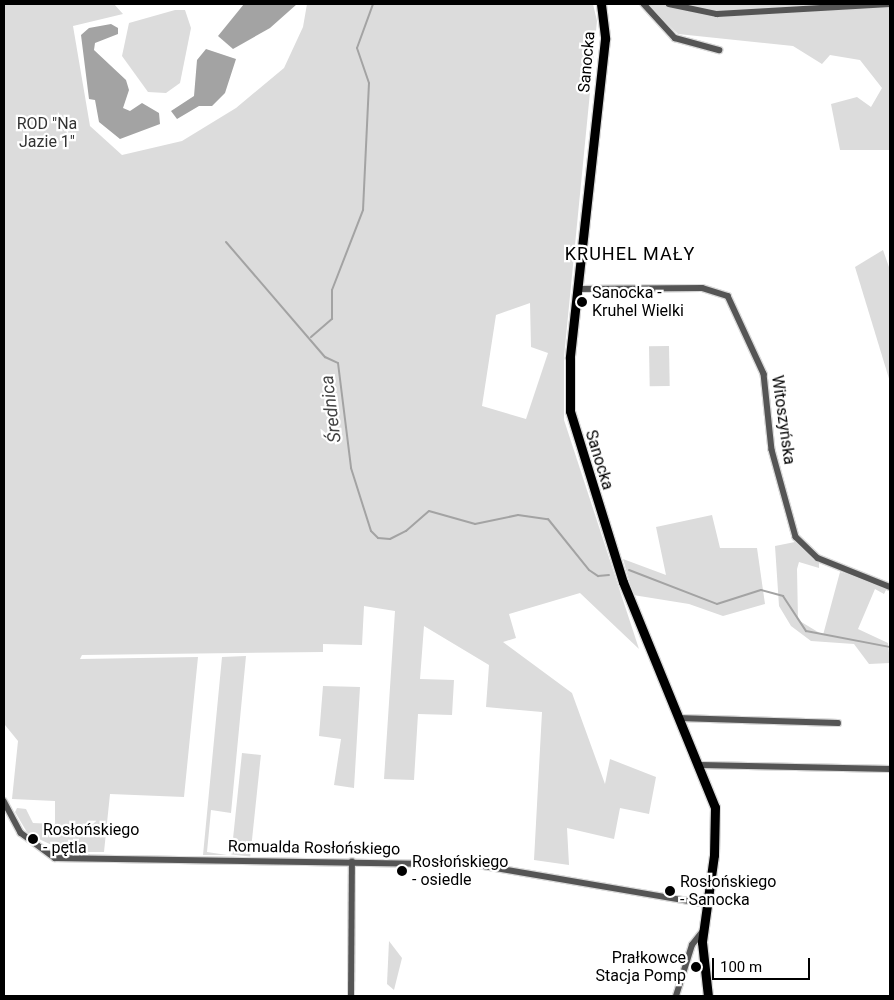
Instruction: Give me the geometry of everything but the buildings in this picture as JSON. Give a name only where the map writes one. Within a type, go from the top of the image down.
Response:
[{"type":"main road","name":"Sanocka","points":[[601,4],[604,44],[569,380],[572,422],[623,582],[678,718],[700,766],[715,807],[703,931],[708,996]]},
{"type":"street","points":[[644,4],[675,38],[719,50]]},
{"type":"street","points":[[669,4],[717,14],[890,4]]},
{"type":"street","name":"Witoszyńska","points":[[577,289],[702,288],[728,296],[764,374],[772,450],[796,537],[818,558],[890,587]]},
{"type":"street","points":[[678,718],[838,723]]},
{"type":"street","points":[[700,766],[890,769]]},
{"type":"street","name":"Romualda Rosłońskiego","points":[[4,801],[21,833],[55,858],[478,865],[707,904]]},
{"type":"street","points":[[351,996],[352,862]]},
{"type":"street","points":[[676,996],[692,945],[703,931]]},
{"type":"green space","name":"ROD \"Na Jazie 1\"","points":[[4,4],[114,4],[123,14],[73,26],[90,126],[122,155],[182,141],[236,108],[284,68],[303,27],[307,4],[593,4],[597,21],[564,357],[564,420],[639,649],[580,593],[509,614],[516,638],[503,642],[572,693],[605,784],[610,759],[656,777],[649,814],[620,808],[614,839],[567,828],[569,865],[534,860],[542,712],[486,707],[489,665],[424,626],[420,679],[454,680],[452,715],[418,714],[414,780],[384,779],[395,611],[364,606],[362,645],[323,644],[323,652],[82,655],[80,659],[198,657],[184,797],[110,794],[104,852],[67,852],[28,834],[15,812],[17,808],[26,809],[33,823],[55,824],[55,801],[12,799],[18,741],[5,725],[4,738]],"holes":[[[530,303],[531,347],[548,353],[526,419],[482,406],[496,315]]]},
{"type":"green space","points":[[646,4],[890,4],[890,150],[840,150],[831,104],[857,97],[871,107],[882,88],[860,60],[830,55],[822,64],[793,46],[678,34]]},
{"type":"green space","points":[[175,10],[185,10],[191,28],[180,83],[166,93],[148,92],[122,56],[129,23]]},
{"type":"green space","points":[[883,250],[890,270],[890,382],[855,267]]},
{"type":"green space","points":[[649,346],[669,346],[670,386],[650,386]]},
{"type":"green space","points":[[712,515],[720,548],[757,548],[765,604],[723,616],[689,604],[633,595],[623,559],[666,575],[656,527]]},
{"type":"green space","points":[[795,542],[819,563],[819,568],[799,562],[797,569],[798,620],[823,635],[840,572],[877,582],[887,588],[884,594],[875,589],[858,629],[888,643],[890,663],[869,664],[854,644],[811,641],[791,626],[779,606],[775,546]]},
{"type":"green space","points":[[246,656],[231,813],[211,810],[207,852],[227,855],[203,855],[222,657]]},
{"type":"green space","points":[[323,686],[360,687],[354,788],[334,785],[341,739],[319,736]]},
{"type":"green space","points":[[242,753],[261,755],[250,856],[231,854]]},
{"type":"green space","points":[[389,941],[402,958],[394,990],[387,984]]},
{"type":"shaded area","points":[[244,4],[297,4],[270,28],[233,49],[218,36]]},
{"type":"shaded area","points":[[111,24],[118,28],[118,34],[95,43],[94,50],[126,80],[129,90],[123,108],[130,111],[142,103],[159,113],[160,124],[120,139],[99,122],[95,100],[89,99],[81,35],[89,28]]},
{"type":"shaded area","points":[[206,49],[236,59],[225,93],[212,106],[199,106],[177,119],[171,111],[194,96],[197,60]]},
{"type":"waterway","name":"Średnica","points":[[311,337],[332,319],[332,290],[363,210],[369,83],[357,48],[373,4]]},
{"type":"waterway","name":"Średnica","points":[[226,242],[325,357],[338,363],[351,468],[371,531],[378,538],[390,539],[406,531],[429,511],[475,524],[518,515],[548,519],[589,570],[598,576],[609,575]]},
{"type":"waterway","name":"Średnica","points":[[629,570],[717,604],[761,590],[783,596],[806,631],[890,647]]},
{"type":"waterway","points":[[511,996],[517,996]]},
{"type":"place","name":"Sanocka - Kruhel Wielki","points":[[582,302]]},
{"type":"place","name":"Rosłońskiego - pętla","points":[[33,839]]},
{"type":"place","name":"Rosłońskiego - osiedle","points":[[402,871]]},
{"type":"place","name":"Rosłońskiego - Sanocka","points":[[670,891]]},
{"type":"place","name":"Prałkowce Stacja Pomp","points":[[696,967]]},
{"type":"district","name":"KRUHEL MAŁY","points":[[630,254]]}]
